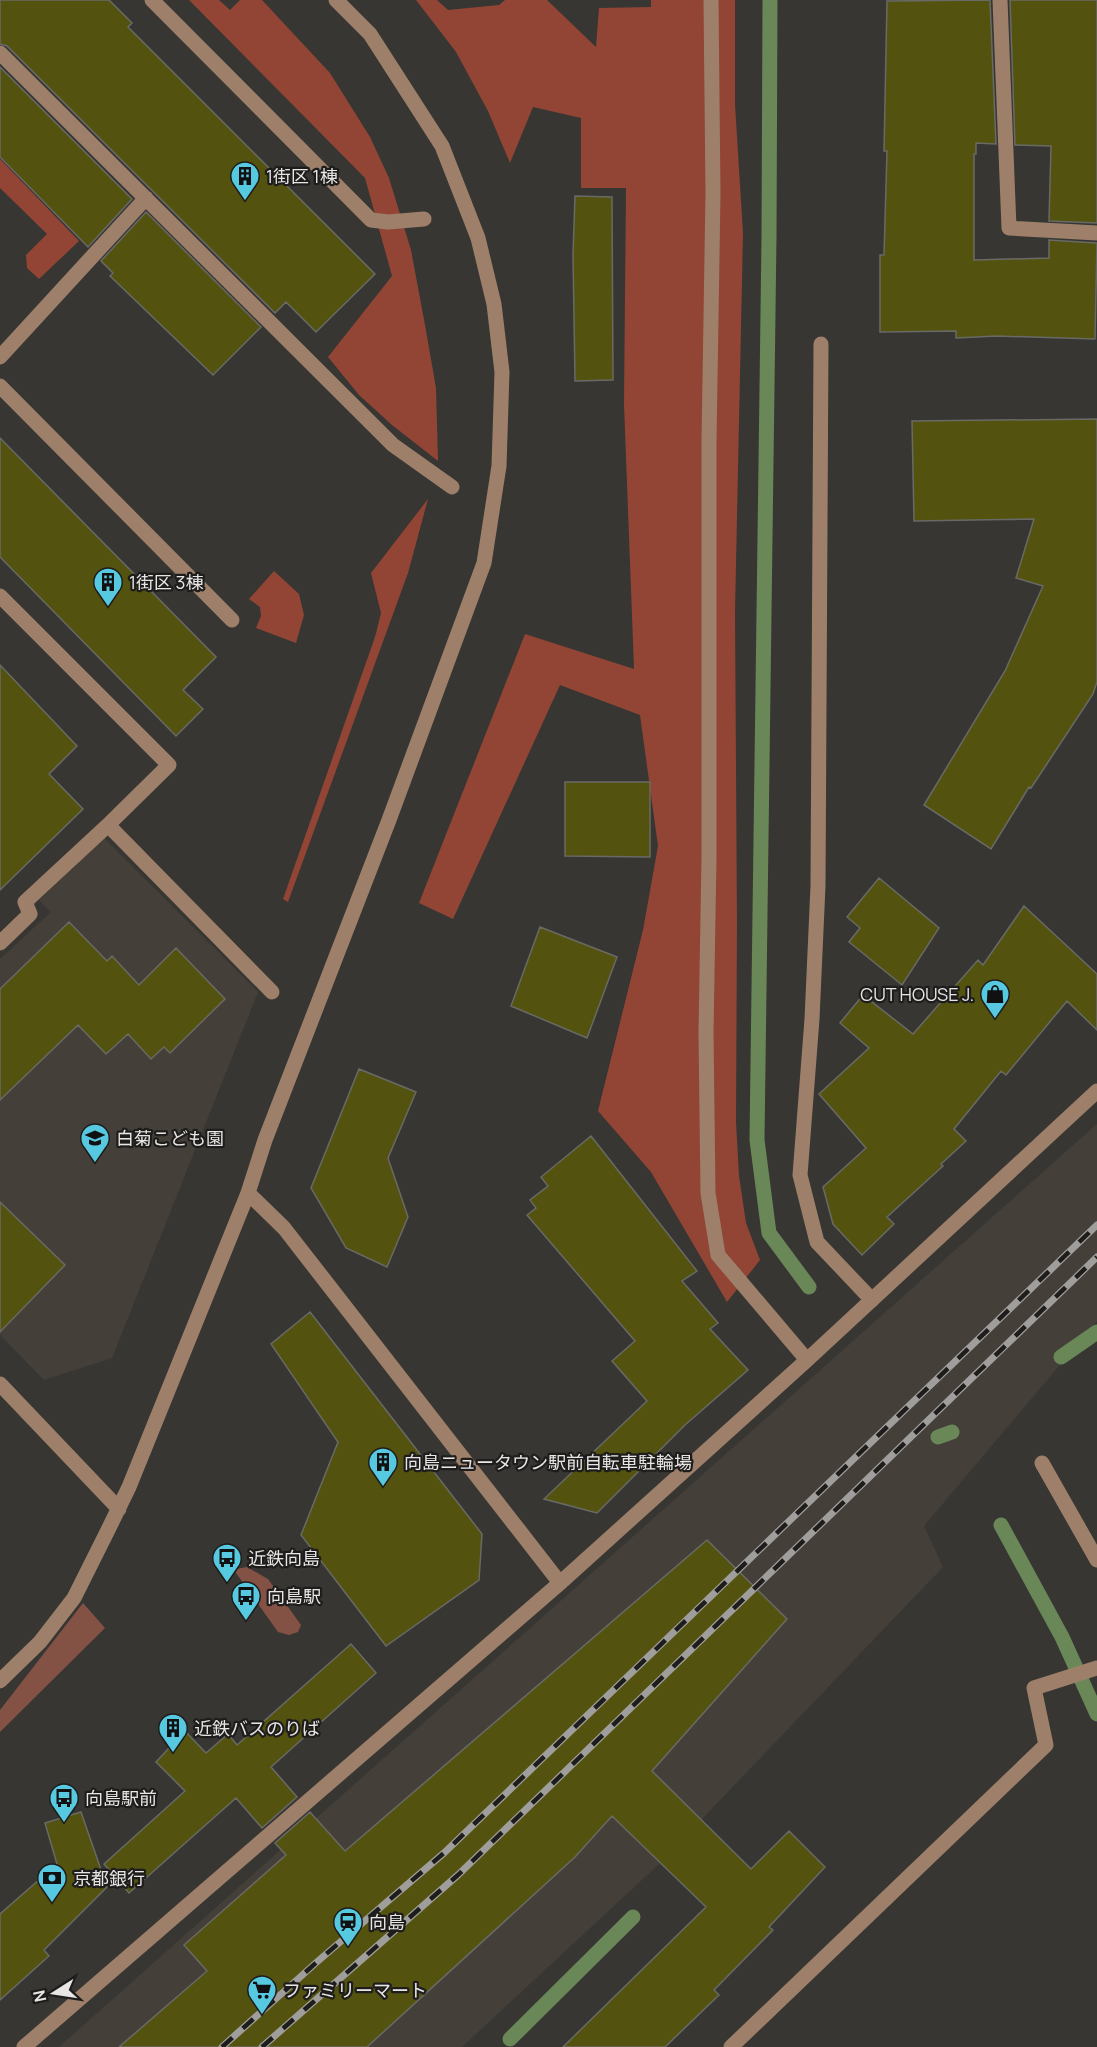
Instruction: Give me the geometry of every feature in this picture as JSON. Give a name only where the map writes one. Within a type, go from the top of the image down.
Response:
[{"type":"street","points":[[152,0],[371,220],[388,222],[424,219]]},
{"type":"street","points":[[0,1681],[40,1642],[74,1598],[118,1509],[248,1193],[269,1129],[389,820],[484,563],[499,466],[502,372],[494,304],[478,238],[442,146],[370,34],[336,0]]},
{"type":"street","points":[[711,0],[713,193],[709,442],[709,857],[706,1033],[708,1193],[718,1255],[807,1360]]},
{"type":"street","points":[[1000,0],[1009,228],[1097,233]]},
{"type":"street","points":[[0,53],[393,445],[452,487]]},
{"type":"street","points":[[0,357],[146,198]]},
{"type":"street","points":[[820,344],[818,886],[812,1019],[800,1175],[817,1242],[867,1304]]},
{"type":"street","points":[[0,386],[232,620]]},
{"type":"street","points":[[0,596],[169,765],[24,902],[30,914],[0,943]]},
{"type":"street","points":[[108,825],[272,992]]},
{"type":"street","points":[[24,2047],[560,1582],[807,1360],[1097,1091]]},
{"type":"street","points":[[248,1193],[284,1228],[560,1582]]},
{"type":"street","points":[[0,1384],[118,1509]]},
{"type":"street","points":[[1042,1463],[1097,1560]]},
{"type":"street","points":[[731,2047],[1046,1745],[1034,1688],[1097,1668]]},
{"type":"shaded area","points":[[189,0],[219,0],[230,10],[240,0],[262,0],[330,73],[370,137],[389,178],[411,250],[436,388],[438,461],[392,425],[359,395],[328,357],[392,276],[365,178]]},
{"type":"shaded area","points":[[416,0],[437,0],[448,10],[499,5],[505,0],[547,0],[596,47],[599,8],[651,7],[651,0],[735,0],[735,104],[743,233],[735,611],[736,1122],[739,1176],[746,1223],[760,1260],[727,1302],[651,1172],[598,1111],[643,930],[658,846],[640,715],[560,685],[453,919],[419,903],[525,634],[634,669],[624,404],[626,188],[581,188],[581,118],[533,107],[510,163],[488,111],[456,52]]},
{"type":"shaded area","points":[[0,159],[79,241],[39,279],[27,268],[26,255],[47,234],[0,188]]},
{"type":"shaded area","points":[[428,499],[408,573],[288,902],[283,899],[375,637],[381,613],[371,573]]},
{"type":"shaded area","points":[[274,571],[299,594],[304,615],[296,643],[256,628],[261,616],[260,607],[249,599]]},
{"type":"shaded area","name":"白菊こども園","points":[[104,838],[258,992],[112,1358],[44,1380],[0,1335],[0,959],[51,912],[39,900]]},
{"type":"shaded area","points":[[1097,1124],[1097,1321],[924,1526],[943,1567],[657,1866],[462,2047],[59,2047]]},
{"type":"shaded area","points":[[247,1567],[268,1579],[301,1625],[298,1632],[289,1635],[278,1632],[236,1573],[236,1569]]},
{"type":"shaded area","points":[[83,1603],[105,1628],[0,1732],[0,1710]]},
{"type":"building","name":"1街区 1棟","points":[[0,0],[109,0],[132,23],[128,27],[375,274],[316,332],[286,302],[275,313],[7,46],[0,44]]},
{"type":"building","points":[[990,0],[996,144],[976,143],[976,154],[974,154],[974,260],[1049,258],[1049,240],[1097,243],[1095,339],[997,336],[956,338],[956,331],[880,332],[880,255],[884,255],[887,151],[884,151],[887,1]]},
{"type":"building","points":[[1010,0],[1097,0],[1097,223],[1049,221],[1051,146],[1015,145]]},
{"type":"building","points":[[0,67],[132,199],[88,247],[0,157]]},
{"type":"building","points":[[575,196],[612,197],[613,380],[575,381],[573,255]]},
{"type":"building","points":[[146,212],[261,327],[213,375],[110,276],[113,273],[101,261]]},
{"type":"building","points":[[1097,419],[1097,682],[1093,694],[1031,788],[1029,787],[991,849],[924,805],[1005,671],[1043,586],[1016,578],[1034,519],[914,521],[912,421]]},
{"type":"building","name":"1街区 3棟","points":[[0,438],[216,657],[183,690],[203,709],[176,736],[0,557]]},
{"type":"building","points":[[0,665],[77,746],[49,774],[83,809],[0,890]]},
{"type":"building","points":[[565,782],[650,782],[650,857],[565,856]]},
{"type":"building","points":[[879,878],[939,928],[902,985],[849,942],[860,928],[847,917]]},
{"type":"building","points":[[1024,906],[1097,974],[1097,1030],[1067,1001],[1006,1075],[1001,1071],[954,1129],[966,1141],[941,1164],[943,1166],[887,1217],[894,1224],[862,1255],[833,1224],[823,1187],[866,1148],[819,1094],[869,1048],[840,1023],[863,995],[913,1034],[978,960],[983,965]]},
{"type":"building","points":[[69,922],[107,961],[112,956],[139,985],[176,948],[225,999],[170,1053],[164,1047],[151,1059],[128,1034],[106,1054],[78,1025],[0,1100],[0,989]]},
{"type":"building","points":[[540,927],[617,957],[587,1038],[511,1006]]},
{"type":"building","points":[[359,1069],[416,1092],[388,1158],[408,1217],[387,1267],[346,1248],[311,1188]]},
{"type":"building","points":[[591,1136],[697,1271],[682,1281],[718,1323],[710,1329],[748,1370],[685,1425],[597,1513],[544,1499],[647,1401],[612,1361],[635,1341],[527,1215],[536,1208],[530,1200],[548,1186],[541,1177]]},
{"type":"building","points":[[0,1202],[65,1265],[0,1332]]},
{"type":"building","name":"向島ニュータウン駅前自転車駐輪場","points":[[310,1312],[482,1534],[479,1580],[386,1646],[301,1535],[338,1442],[271,1344]]},
{"type":"building","points":[[707,1540],[787,1619],[652,1771],[751,1869],[789,1831],[825,1867],[769,1927],[773,1930],[714,1990],[719,1995],[665,2047],[563,2047],[706,1907],[612,1816],[575,1857],[367,2047],[119,2047],[207,1971],[184,1945],[286,1855],[275,1843],[310,1812],[345,1851]]},
{"type":"building","points":[[351,1644],[376,1673],[271,1767],[297,1797],[262,1828],[236,1798],[129,1893],[104,1864],[185,1791],[156,1762],[185,1731],[206,1753],[228,1734],[237,1745]]},
{"type":"building","points":[[81,1812],[107,1887],[44,1950],[49,1956],[0,2000],[0,1914],[57,1864],[45,1823]]},
{"type":"waterway","points":[[770,0],[757,1140],[769,1233],[809,1287]]},
{"type":"waterway","points":[[1061,1357],[1097,1332]]},
{"type":"waterway","points":[[938,1437],[952,1432]]},
{"type":"waterway","points":[[1001,1525],[1062,1637],[1097,1714]]},
{"type":"waterway","points":[[510,2039],[633,1917]]},
{"type":"railway","points":[[222,2047],[444,1853],[1097,1225]]},
{"type":"railway","points":[[262,2047],[458,1875],[1097,1257]]},
{"type":"place","name":"1街区 1棟","points":[[245,202]]},
{"type":"place","name":"1街区 3棟","points":[[108,608]]},
{"type":"place","name":"CUT HOUSE J.","points":[[995,1020]]},
{"type":"place","name":"白菊こども園","points":[[95,1164]]},
{"type":"place","name":"向島ニュータウン駅前自転車駐輪場","points":[[383,1488]]},
{"type":"place","name":"近鉄向島","points":[[227,1584]]},
{"type":"place","name":"向島駅","points":[[246,1622]]},
{"type":"place","name":"近鉄バスのりば","points":[[173,1754]]},
{"type":"place","name":"向島駅前","points":[[64,1824]]},
{"type":"place","name":"京都銀行","points":[[52,1904]]},
{"type":"place","name":"向島","points":[[348,1948]]},
{"type":"place","name":"ファミリーマート","points":[[262,2016]]}]
